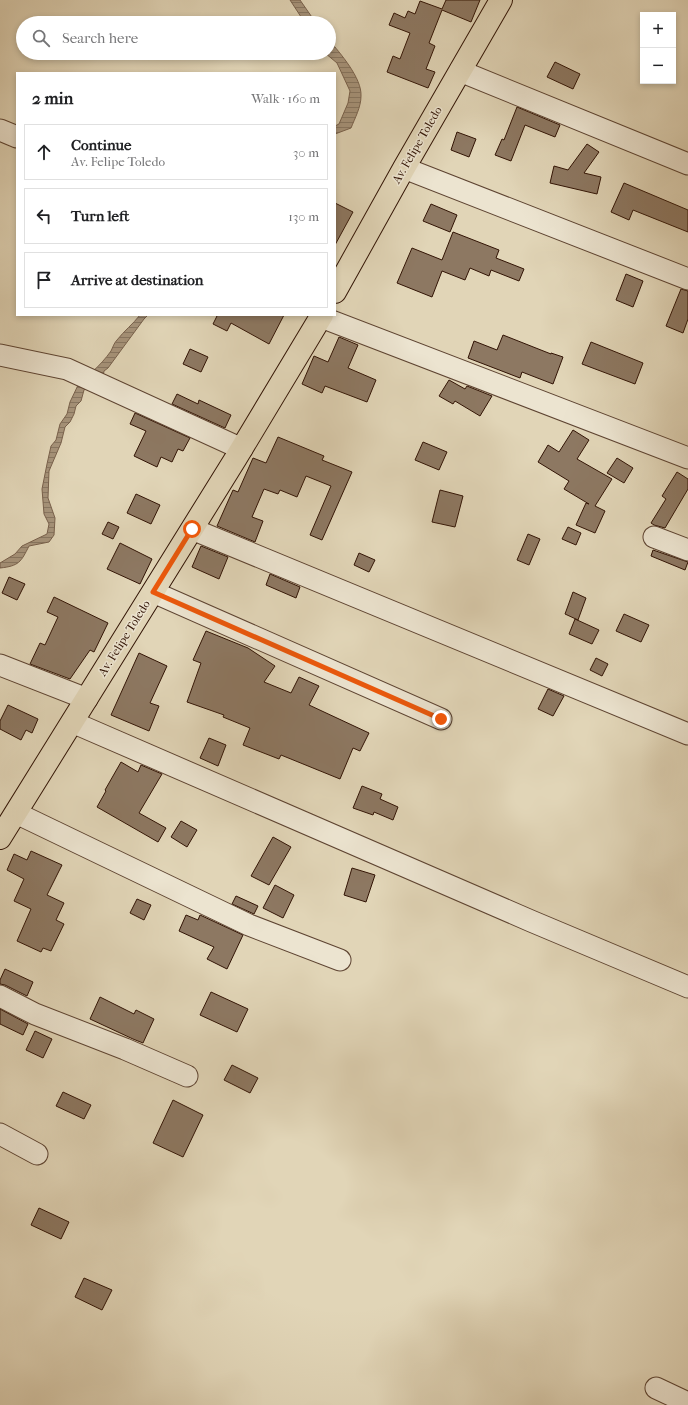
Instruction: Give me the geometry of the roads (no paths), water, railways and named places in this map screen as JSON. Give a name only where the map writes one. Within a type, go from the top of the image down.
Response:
[{"type":"main road","name":"Av. Felipe Toledo","points":[[336,288],[341,267],[404,168],[501,0]]},
{"type":"main road","name":"Av. Felipe Toledo","points":[[0,838],[242,449],[322,316]]},
{"type":"street","points":[[460,71],[688,164]]},
{"type":"street","points":[[0,130],[16,137]]},
{"type":"street","points":[[404,168],[688,279]]},
{"type":"street","points":[[322,316],[688,458]]},
{"type":"street","points":[[0,355],[67,369],[242,449]]},
{"type":"street","points":[[192,529],[688,734]]},
{"type":"street","points":[[654,537],[688,550]]},
{"type":"street","points":[[153,592],[441,719]]},
{"type":"street","points":[[0,665],[87,699]]},
{"type":"street","points":[[72,722],[531,921],[688,987]]},
{"type":"street","points":[[16,813],[249,925],[340,960]]},
{"type":"street","points":[[0,996],[35,1014],[125,1049],[187,1076]]},
{"type":"street","points":[[0,1134],[37,1154]]},
{"type":"street","points":[[656,1388],[688,1404]]}]
